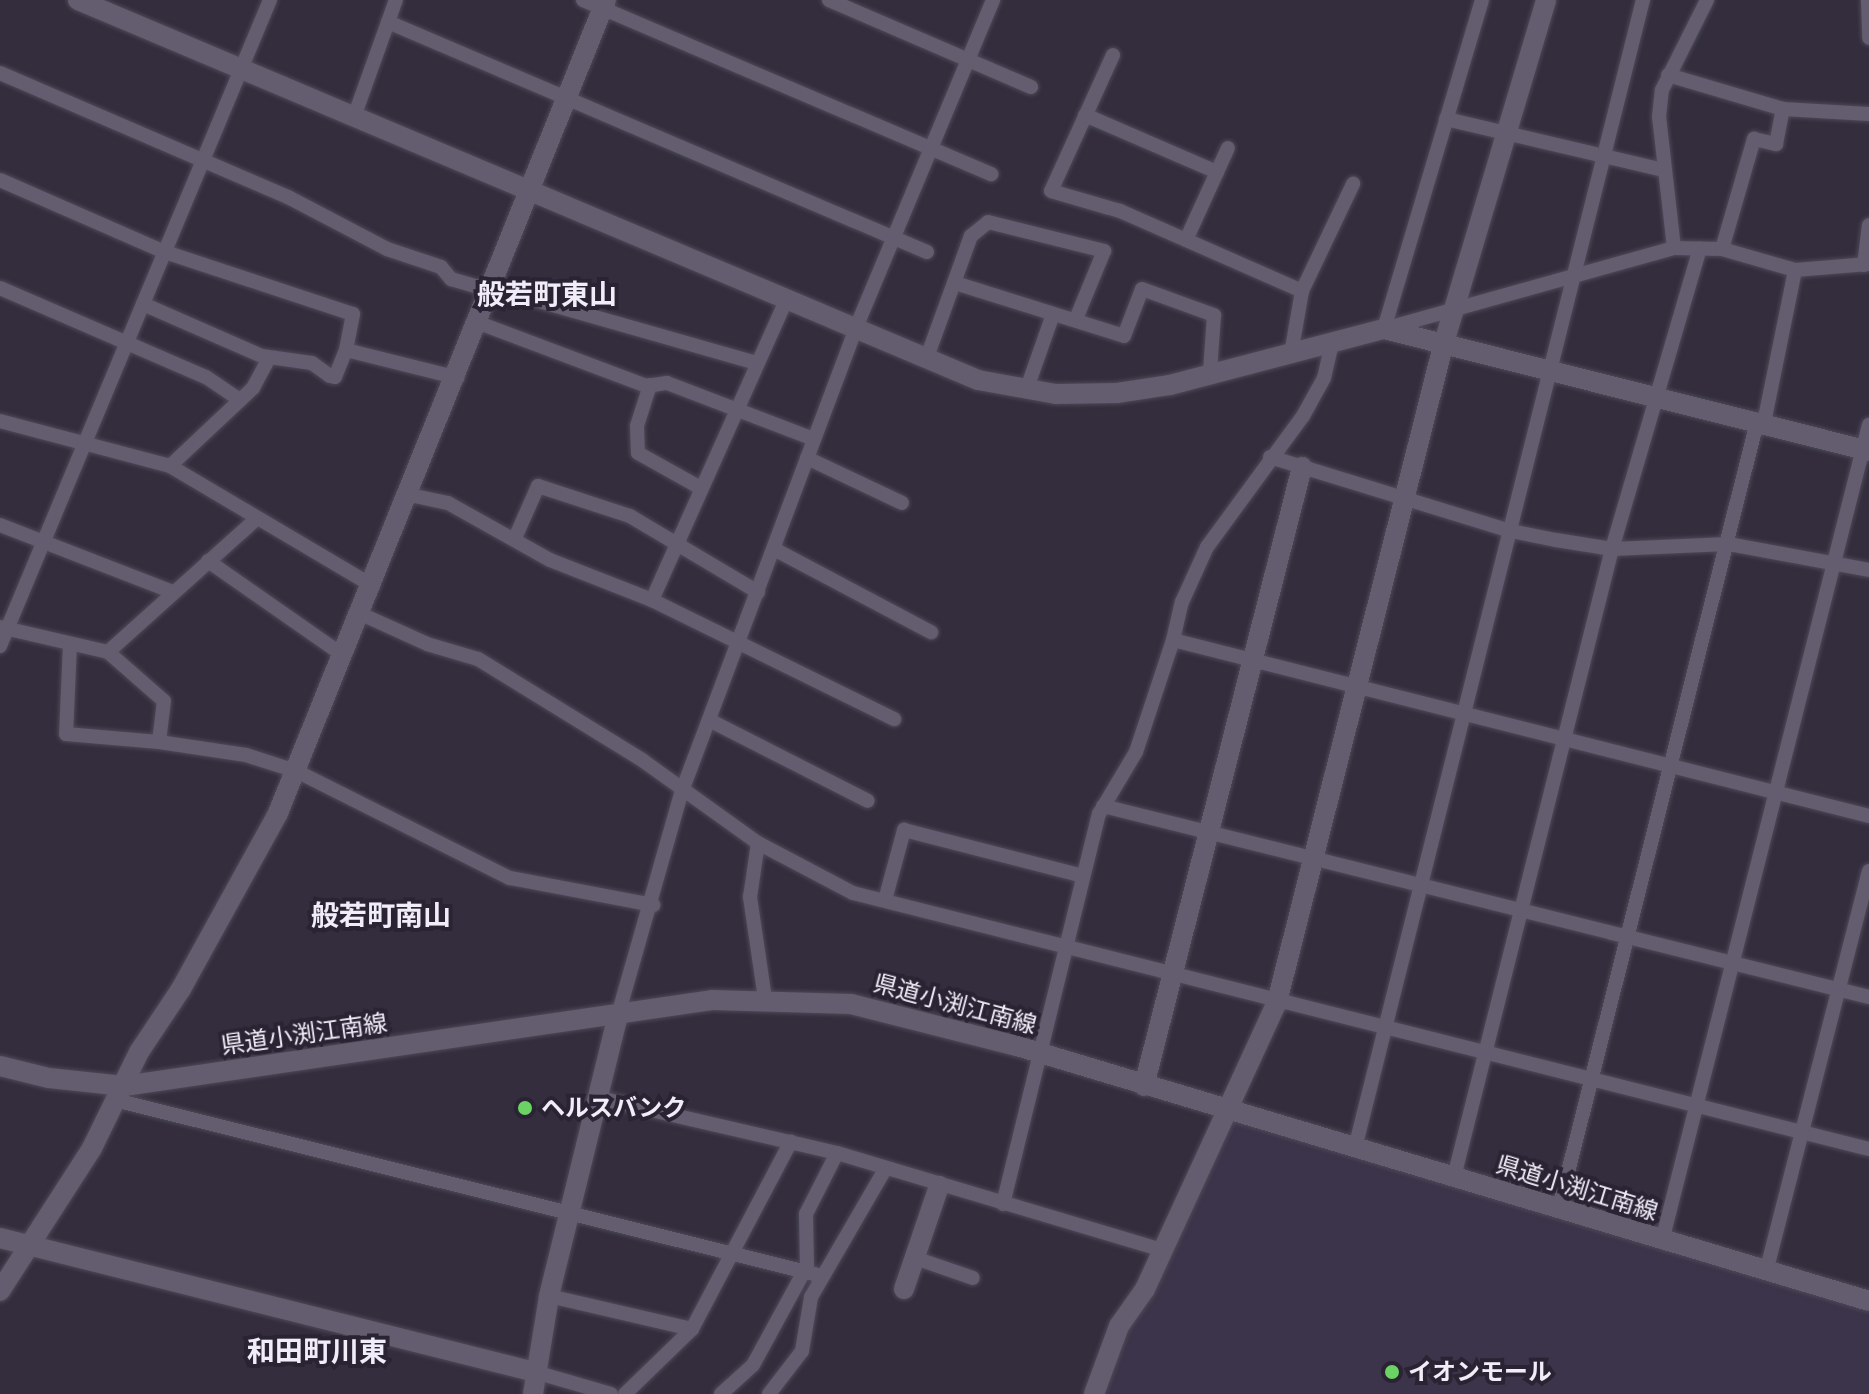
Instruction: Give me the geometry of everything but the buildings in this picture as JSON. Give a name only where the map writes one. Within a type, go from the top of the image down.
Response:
[{"type":"street","points":[[78,0],[785,302],[978,380],[1026,391],[1117,393],[1291,354],[1674,248],[1722,249],[1795,270],[1867,265],[1869,225]]},
{"type":"street","points":[[0,646],[3,629],[86,441],[270,0]]},
{"type":"street","points":[[354,117],[396,0]]},
{"type":"street","points":[[583,0],[604,4],[991,174]]},
{"type":"street","points":[[829,0],[1031,87]]},
{"type":"street","points":[[533,1394],[549,1296],[569,1213],[618,1015],[653,905],[682,791],[855,330],[993,0]]},
{"type":"street","points":[[1384,329],[1482,0]]},
{"type":"street","points":[[1094,1394],[1119,1326],[1145,1289],[1277,1002],[1453,308],[1546,0]]},
{"type":"street","points":[[1355,1148],[1577,274],[1643,0]]},
{"type":"street","points":[[1674,248],[1659,117],[1668,75],[1707,0]]},
{"type":"street","points":[[1868,0],[1869,38]]},
{"type":"street","points":[[0,1291],[92,1148],[139,1052],[237,892],[296,771],[458,378],[604,4]]},
{"type":"street","points":[[388,22],[927,252]]},
{"type":"street","points":[[1113,55],[1051,191],[1120,211],[1302,291]]},
{"type":"street","points":[[0,73],[203,160],[387,249],[441,267],[451,279],[756,363]]},
{"type":"street","points":[[1668,75],[1783,109],[1869,114]]},
{"type":"street","points":[[1722,249],[1749,138],[1776,144],[1783,109]]},
{"type":"street","points":[[1085,115],[1217,172]]},
{"type":"street","points":[[1446,119],[1604,159],[1664,170]]},
{"type":"street","points":[[1186,240],[1228,148]]},
{"type":"street","points":[[0,180],[165,252],[353,314],[346,350],[335,377],[300,359],[269,358],[143,304]]},
{"type":"street","points":[[1291,354],[1302,291],[1353,184]]},
{"type":"street","points":[[926,360],[971,236],[988,222],[1104,251],[1076,319]]},
{"type":"street","points":[[1454,1177],[1612,549],[1653,398],[1700,249]]},
{"type":"street","points":[[1559,1208],[1761,424],[1795,270]]},
{"type":"street","points":[[955,283],[1052,317],[1076,319],[1124,336],[1142,289],[1214,315],[1210,372]]},
{"type":"street","points":[[1,292],[206,377],[240,400]]},
{"type":"street","points":[[652,600],[679,545],[699,487],[785,302]]},
{"type":"street","points":[[1026,391],[1052,317]]},
{"type":"street","points":[[479,323],[650,385],[667,383],[814,439]]},
{"type":"street","points":[[1384,329],[1866,450]]},
{"type":"street","points":[[1003,1204],[1036,1052],[1103,806],[1136,752],[1173,640],[1182,602],[1207,547],[1319,388],[1332,343]]},
{"type":"street","points":[[346,350],[458,378]]},
{"type":"street","points":[[170,466],[240,400],[269,358]]},
{"type":"street","points":[[650,385],[637,426],[638,453],[699,487]]},
{"type":"street","points":[[0,421],[86,441],[170,466],[373,586]]},
{"type":"street","points":[[1662,1241],[1699,1108],[1732,965],[1866,450],[1869,425]]},
{"type":"street","points":[[1270,457],[1511,531],[1612,549],[1728,544],[1835,560],[1869,570]]},
{"type":"street","points":[[807,458],[902,503]]},
{"type":"street","points":[[1144,1086],[1302,467]]},
{"type":"street","points":[[515,538],[538,486],[630,516],[758,592]]},
{"type":"street","points":[[410,495],[448,503],[550,560],[652,600],[894,719]]},
{"type":"street","points":[[108,652],[170,591],[256,519]]},
{"type":"street","points":[[0,525],[170,591]]},
{"type":"street","points":[[774,549],[931,632]]},
{"type":"street","points":[[208,561],[344,656]]},
{"type":"street","points":[[361,614],[427,644],[478,659],[758,843],[853,893],[1386,1030],[1869,1149]]},
{"type":"street","points":[[3,629],[108,652],[164,701],[159,742]]},
{"type":"street","points":[[1173,640],[1869,816]]},
{"type":"street","points":[[70,644],[66,734],[159,742],[246,755],[296,771],[510,878],[653,905]]},
{"type":"street","points":[[709,720],[868,801]]},
{"type":"street","points":[[1103,806],[1869,997]]},
{"type":"street","points":[[885,900],[904,830],[1083,876]]},
{"type":"street","points":[[758,843],[750,897],[765,998]]},
{"type":"street","points":[[1766,1272],[1869,871]]},
{"type":"street","name":"県道小渕江南線","points":[[0,1066],[120,1093],[712,1000],[765,998],[851,1004],[1036,1052],[1869,1301]]},
{"type":"street","points":[[120,1093],[569,1213],[822,1276]]},
{"type":"street","points":[[599,1098],[837,1153],[884,1171],[1162,1250]]},
{"type":"street","points":[[625,1394],[692,1329],[791,1141]]},
{"type":"street","points":[[721,1394],[753,1365],[804,1271],[806,1214],[837,1153]]},
{"type":"street","points":[[769,1394],[802,1351],[811,1297],[884,1171]]},
{"type":"street","points":[[904,1289],[939,1186]]},
{"type":"street","points":[[0,1238],[26,1248],[535,1372],[611,1394]]},
{"type":"street","points":[[915,1258],[973,1278]]},
{"type":"street","points":[[549,1296],[692,1329]]},
{"type":"shaded area","points":[[1227,1109],[1869,1300],[1869,1394],[1094,1394]]},
{"type":"place","name":"ヘルスバンク","points":[[525,1108]]},
{"type":"place","name":"イオンモール","points":[[1392,1372]]},
{"type":"district","name":"般若町東山","points":[[547,295]]},
{"type":"district","name":"般若町南山","points":[[381,916]]},
{"type":"district","name":"和田町川東","points":[[317,1352]]}]
